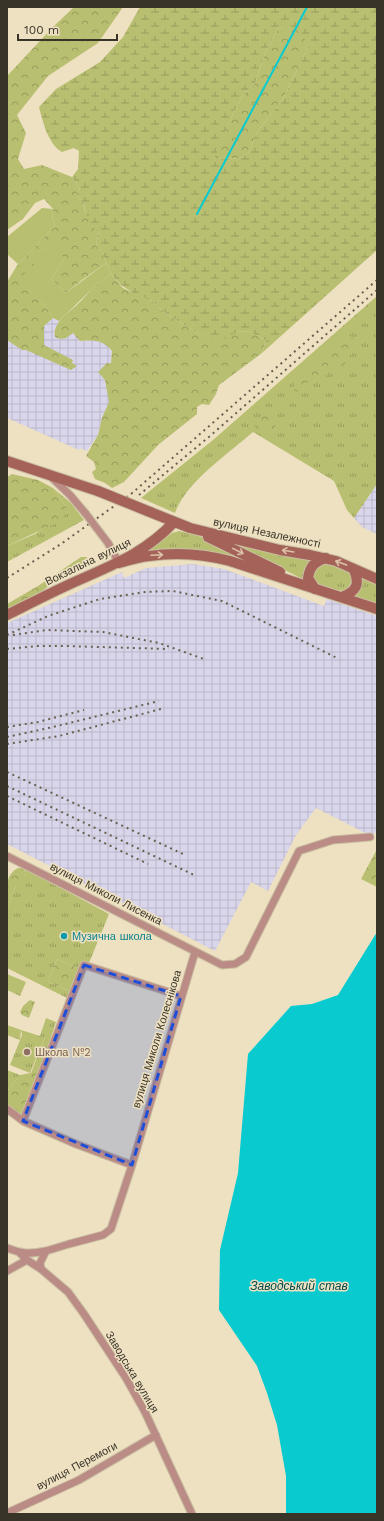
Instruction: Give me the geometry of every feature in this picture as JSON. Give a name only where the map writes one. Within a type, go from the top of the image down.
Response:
[{"type":"main road","name":"вулиця Незалежності","points":[[7,461],[45,472],[98,491],[190,528],[280,550],[326,558],[346,564],[354,570],[377,579]]},
{"type":"main road","name":"Вокзальна вулиця","points":[[7,615],[78,580],[119,563],[146,546],[174,522]]},
{"type":"main road","points":[[190,528],[315,589]]},
{"type":"main road","points":[[119,563],[150,556],[191,554],[211,556],[377,609]]},
{"type":"main road","points":[[315,589],[308,578],[309,571],[313,564],[326,558]]},
{"type":"main road","points":[[342,597],[351,593],[358,583],[358,578],[354,570]]},
{"type":"street","points":[[45,472],[70,495],[86,514],[108,543],[119,563]]},
{"type":"street","points":[[195,952],[222,965],[236,964],[246,957],[299,851],[333,840],[370,836]]},
{"type":"street","name":"вулиця Миколи Лисенка","points":[[7,856],[195,952]]},
{"type":"street","name":"вулиця Миколи Колеснікова","points":[[20,1253],[45,1253],[69,1244],[103,1235],[111,1229],[132,1165],[195,952]]},
{"type":"street","points":[[23,1122],[84,965],[181,996]]},
{"type":"street","points":[[7,1109],[23,1122],[132,1165]]},
{"type":"street","points":[[8,1249],[20,1253]]},
{"type":"street","name":"Заводська вулиця","points":[[20,1253],[68,1292],[84,1314],[126,1378],[145,1412],[192,1514]]},
{"type":"street","points":[[41,1269],[40,1263],[45,1253]]},
{"type":"street","points":[[7,1271],[27,1260]]},
{"type":"street","name":"вулиця Перемоги","points":[[7,1513],[79,1480],[156,1435]]},
{"type":"highlighted area","points":[[84,965],[181,996],[132,1165],[23,1121]]},
{"type":"shaded area","points":[[7,295],[44,326],[53,318],[59,321],[54,332],[55,337],[60,339],[73,333],[80,341],[93,340],[104,343],[112,351],[111,364],[102,376],[105,380],[110,402],[102,418],[98,435],[87,451],[80,448],[79,450],[7,418]]},
{"type":"shaded area","points":[[377,484],[377,534],[362,527],[354,518]]},
{"type":"shaded area","points":[[193,564],[224,569],[324,606],[327,599],[377,616],[377,828],[373,837],[316,808],[296,835],[268,891],[251,882],[215,951],[7,844],[7,623],[122,572],[124,578],[146,568]]},
{"type":"green space","points":[[74,7],[123,7],[98,43],[48,76],[17,115],[26,133],[18,159],[24,169],[42,165],[72,177],[80,189],[76,194],[83,203],[85,211],[99,231],[96,245],[103,253],[106,263],[66,293],[51,279],[64,259],[18,281],[44,304],[53,318],[44,326],[44,345],[73,360],[72,363],[77,366],[71,370],[26,350],[22,350],[7,340],[7,282],[18,264],[55,226],[52,216],[53,209],[44,199],[35,203],[23,219],[7,230],[7,76]]},
{"type":"green space","points":[[140,7],[377,7],[377,250],[262,353],[266,340],[248,331],[238,332],[219,341],[198,333],[167,314],[152,301],[135,294],[121,285],[111,274],[103,253],[96,245],[99,231],[90,226],[83,203],[76,194],[80,189],[72,177],[78,169],[79,151],[74,148],[62,152],[53,144],[42,119],[39,107],[56,89],[100,62],[123,37]],"holes":[[[279,27],[301,31],[308,47],[283,99],[257,132],[249,152],[241,158],[214,159],[230,120],[243,95],[255,83],[265,54]]]},
{"type":"green space","points":[[279,27],[302,30],[308,47],[283,99],[257,132],[249,152],[241,158],[213,159],[243,95],[255,83],[265,54]]},
{"type":"green space","points":[[42,208],[53,209],[52,216],[55,226],[18,264],[7,254],[7,237]]},
{"type":"green space","points":[[56,243],[64,259],[51,279],[66,293],[106,263],[111,274],[96,285],[59,321],[53,318],[44,304],[17,281]]},
{"type":"green space","points":[[111,274],[123,288],[152,301],[167,314],[198,333],[219,340],[238,332],[248,331],[266,340],[262,353],[219,385],[216,394],[209,405],[202,404],[197,407],[197,414],[158,445],[124,482],[112,488],[95,479],[92,472],[96,469],[94,462],[86,456],[98,435],[102,418],[109,402],[105,380],[98,372],[107,363],[111,363],[112,351],[109,347],[102,343],[80,341],[73,333],[65,338],[60,339],[55,337],[56,327],[62,318],[94,287]]},
{"type":"green space","points":[[377,296],[377,484],[354,518],[347,510],[334,481],[253,432],[220,459],[188,490],[175,513],[141,498],[213,440]]},
{"type":"green space","points":[[345,332],[355,340],[353,350],[341,371],[333,366],[321,383],[313,376],[301,390],[296,392],[293,389],[298,374],[310,367]]},
{"type":"green space","points":[[267,413],[274,421],[276,429],[269,435],[252,424]]},
{"type":"green space","points":[[12,474],[38,480],[53,488],[69,511],[54,524],[7,546],[7,477]]},
{"type":"green space","points":[[53,488],[71,503],[84,520],[7,562],[7,546],[35,534],[69,511]]},
{"type":"green space","points":[[179,531],[197,535],[282,575],[216,554],[144,553],[172,533]]},
{"type":"green space","points":[[230,544],[284,555],[313,559],[305,580]]},
{"type":"green space","points":[[81,557],[87,557],[86,562],[72,573],[51,584],[40,593],[7,610],[7,604],[38,586]]},
{"type":"green space","points":[[326,562],[343,568],[350,574],[352,578],[347,590],[337,590],[323,586],[316,582],[314,572],[316,567]]},
{"type":"green space","points":[[361,576],[377,583],[377,606],[352,598],[361,588]]},
{"type":"green space","points":[[377,851],[377,887],[361,879]]},
{"type":"green space","points":[[18,868],[24,868],[26,877],[25,884],[16,885],[7,909],[8,880],[13,871]]},
{"type":"green space","points":[[24,868],[109,914],[89,963],[82,962],[80,969],[57,959],[48,982],[70,991],[67,998],[7,968],[7,909],[16,885],[26,877]]},
{"type":"green space","points":[[57,959],[80,969],[70,991],[48,982]]},
{"type":"green space","points":[[7,974],[26,982],[20,996],[7,990]]},
{"type":"green space","points":[[30,1000],[35,1002],[29,1018],[22,1015],[20,1012],[23,1006]]},
{"type":"green space","points":[[46,1018],[56,1022],[51,1037],[45,1037],[30,1073],[10,1065],[22,1035],[21,1030],[40,1036]]},
{"type":"green space","points":[[7,1025],[21,1030],[20,1040],[7,1035]]},
{"type":"green space","points":[[45,1037],[51,1037],[56,1041],[27,1114],[18,1115],[7,1106],[7,1091],[20,1075],[31,1073]]},
{"type":"green space","points":[[7,1070],[20,1075],[7,1091]]},
{"type":"water","name":"Заводський став","points":[[377,932],[377,1514],[286,1514],[286,1476],[277,1425],[267,1393],[257,1366],[219,1310],[220,1250],[238,1173],[248,1054],[291,1006],[312,1004],[338,995]]},
{"type":"waterway","points":[[197,214],[307,7]]},
{"type":"railway","points":[[7,578],[61,544],[131,494],[377,280]]},
{"type":"railway","points":[[139,495],[210,436],[377,290]]},
{"type":"railway","points":[[7,635],[48,616],[100,599],[145,592],[173,591],[222,601],[339,659]]},
{"type":"railway","points":[[13,635],[47,630],[103,632],[159,643],[204,659]]},
{"type":"railway","points":[[7,649],[38,646],[169,649]]},
{"type":"railway","points":[[7,737],[159,701]]},
{"type":"railway","points":[[7,744],[59,736],[161,709]]},
{"type":"railway","points":[[7,727],[38,722],[84,710]]},
{"type":"railway","points":[[7,772],[183,854]]},
{"type":"railway","points":[[7,786],[194,875]]},
{"type":"railway","points":[[7,796],[148,864]]},
{"type":"place","name":"Музична школа","points":[[64,936]]},
{"type":"place","name":"Школа №2","points":[[27,1052]]}]
